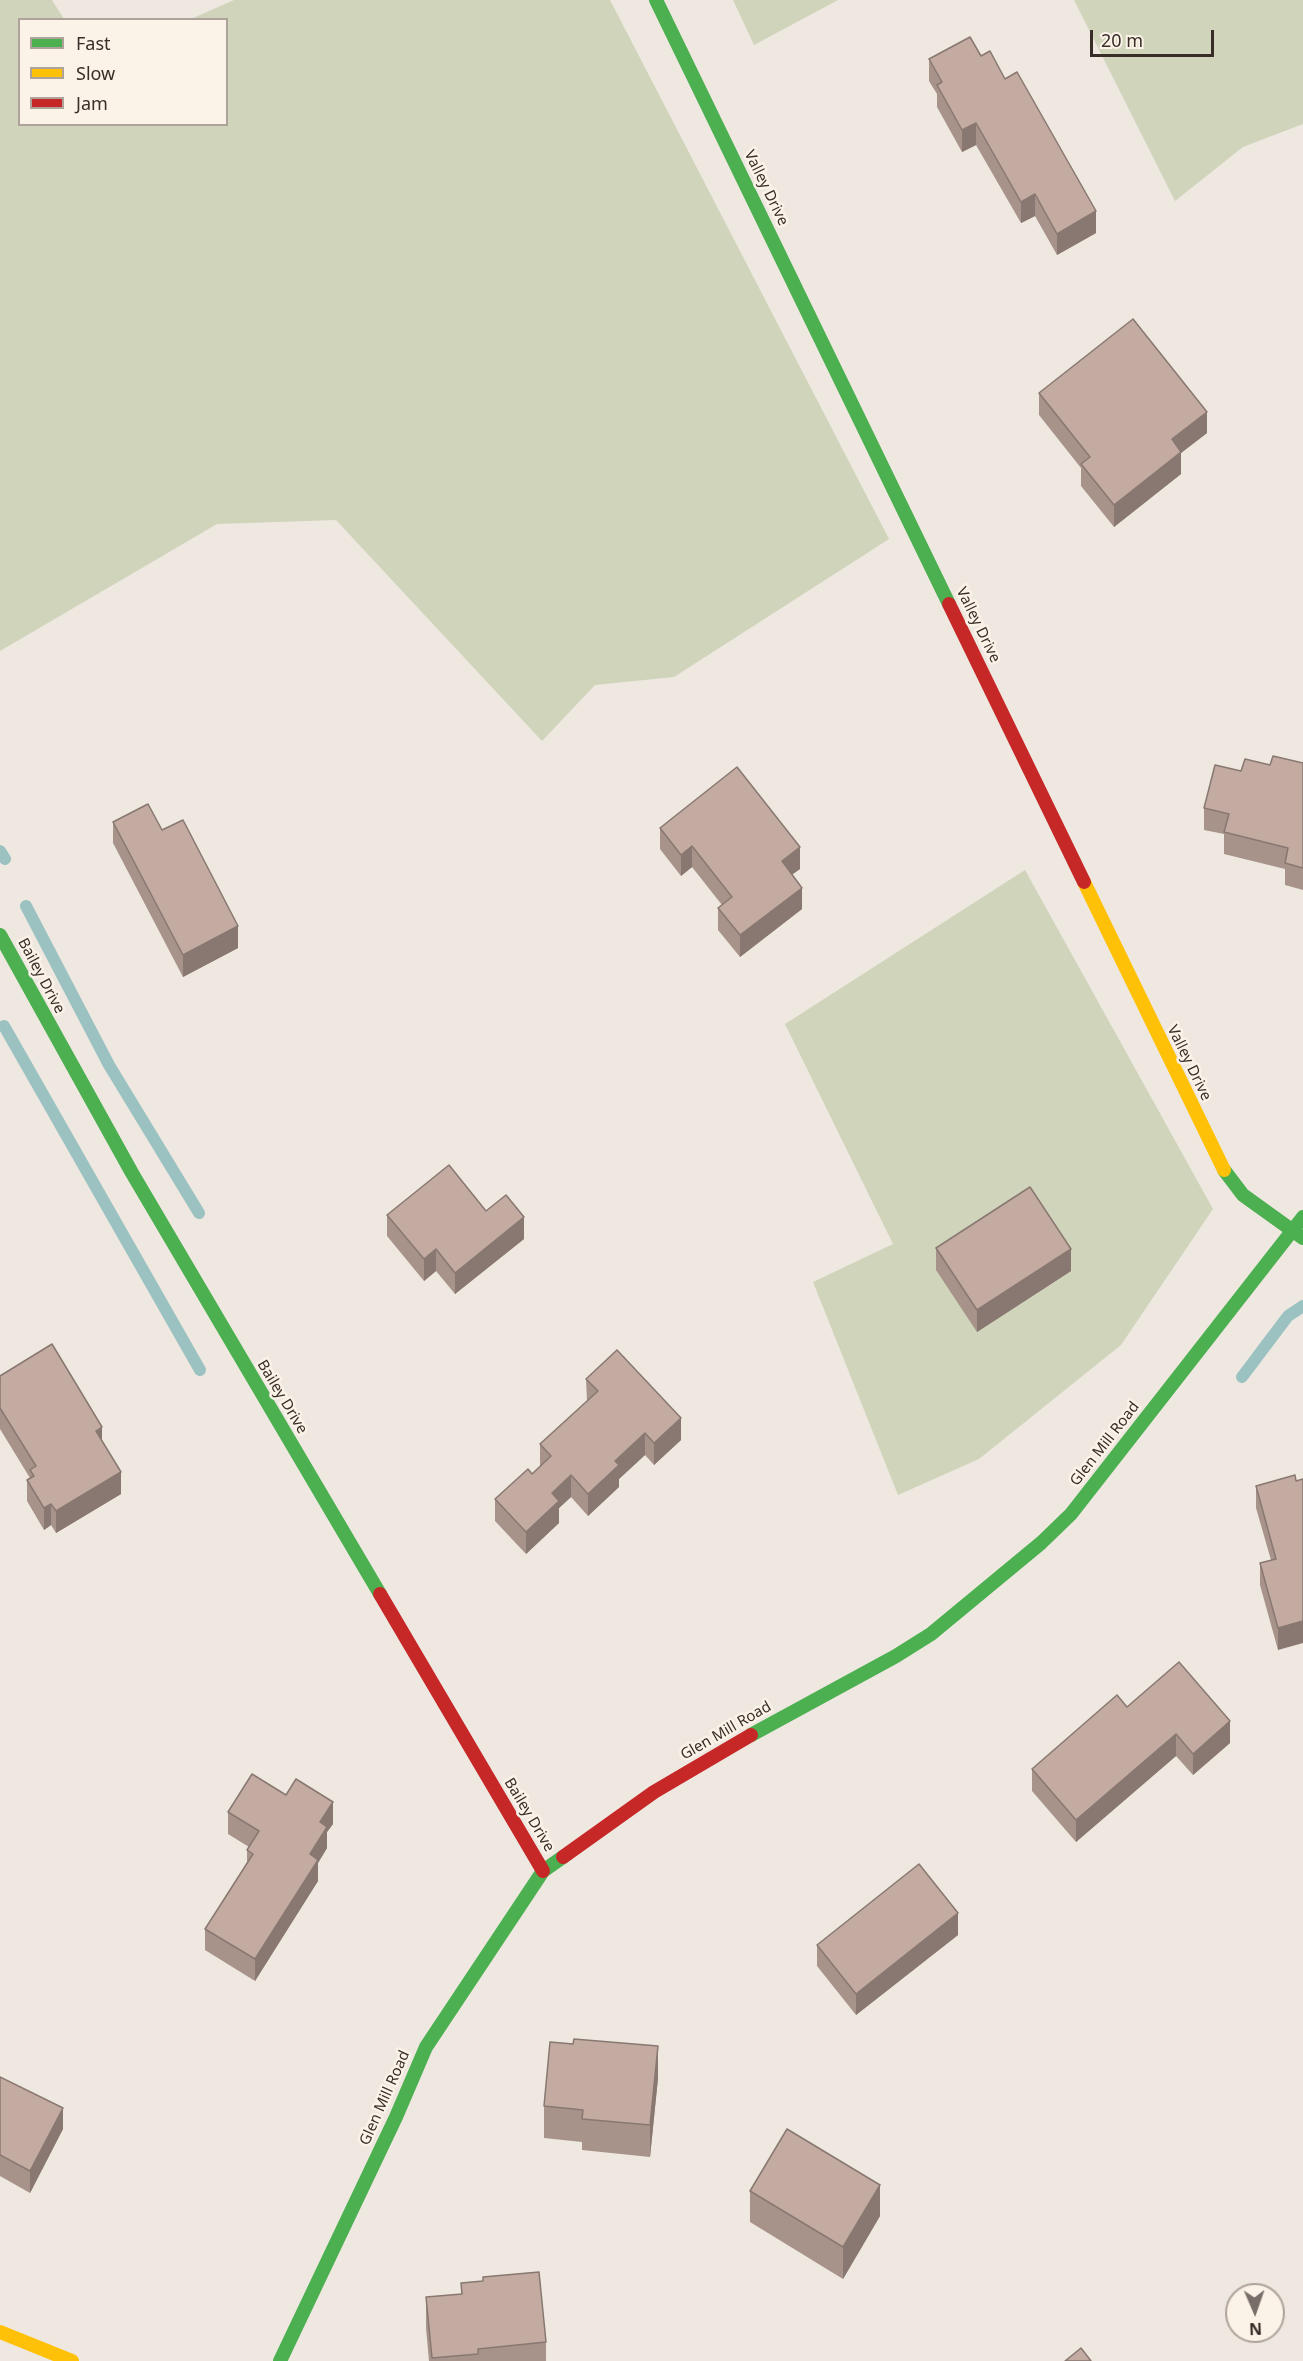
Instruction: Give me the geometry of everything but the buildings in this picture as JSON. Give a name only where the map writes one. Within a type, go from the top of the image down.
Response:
[{"type":"street","name":"Valley Drive","points":[[656,0],[1222,1167],[1243,1195],[1298,1234]]},
{"type":"street","name":"Bailey Drive","points":[[0,935],[26,986],[132,1173],[543,1871]]},
{"type":"street","name":"Glen Mill Road","points":[[280,2361],[396,2117],[426,2047],[543,1871],[654,1792],[798,1708],[914,1645],[967,1606],[1017,1564],[1071,1514],[1298,1234],[1303,1217]]},
{"type":"street","points":[[0,2332],[72,2361]]},
{"type":"green space","points":[[0,0],[52,0],[63,18],[18,18],[18,126],[228,126],[228,18],[193,18],[234,0],[610,0],[889,539],[674,677],[595,685],[542,741],[336,520],[217,524],[0,651]]},
{"type":"green space","points":[[733,0],[838,0],[754,45]]},
{"type":"green space","points":[[1074,0],[1303,0],[1303,124],[1243,147],[1175,201]]},
{"type":"green space","points":[[1025,870],[1213,1209],[1121,1345],[979,1459],[898,1495],[813,1282],[893,1244],[785,1024]]},
{"type":"waterway","points":[[0,851],[5,859]]},
{"type":"waterway","points":[[26,906],[109,1065],[199,1213]]},
{"type":"waterway","points":[[4,1026],[200,1370]]},
{"type":"waterway","points":[[1242,1377],[1288,1316],[1303,1306]]},
{"type":"traffic: fast","points":[[656,0],[949,604]]},
{"type":"traffic: fast","points":[[0,935],[132,1173],[380,1594]]},
{"type":"traffic: fast","points":[[1224,1170],[1243,1195],[1303,1238]]},
{"type":"traffic: fast","points":[[751,1735],[896,1656],[931,1634],[1041,1543],[1071,1514],[1303,1217]]},
{"type":"traffic: fast","points":[[280,2361],[396,2117],[426,2047],[543,1871],[563,1857]]},
{"type":"traffic: slow","points":[[1084,882],[1224,1170]]},
{"type":"traffic: slow","points":[[0,2332],[72,2361]]},
{"type":"traffic: jam","points":[[949,604],[1084,882]]},
{"type":"traffic: jam","points":[[380,1594],[543,1871]]},
{"type":"traffic: jam","points":[[563,1857],[654,1792],[751,1735]]}]
